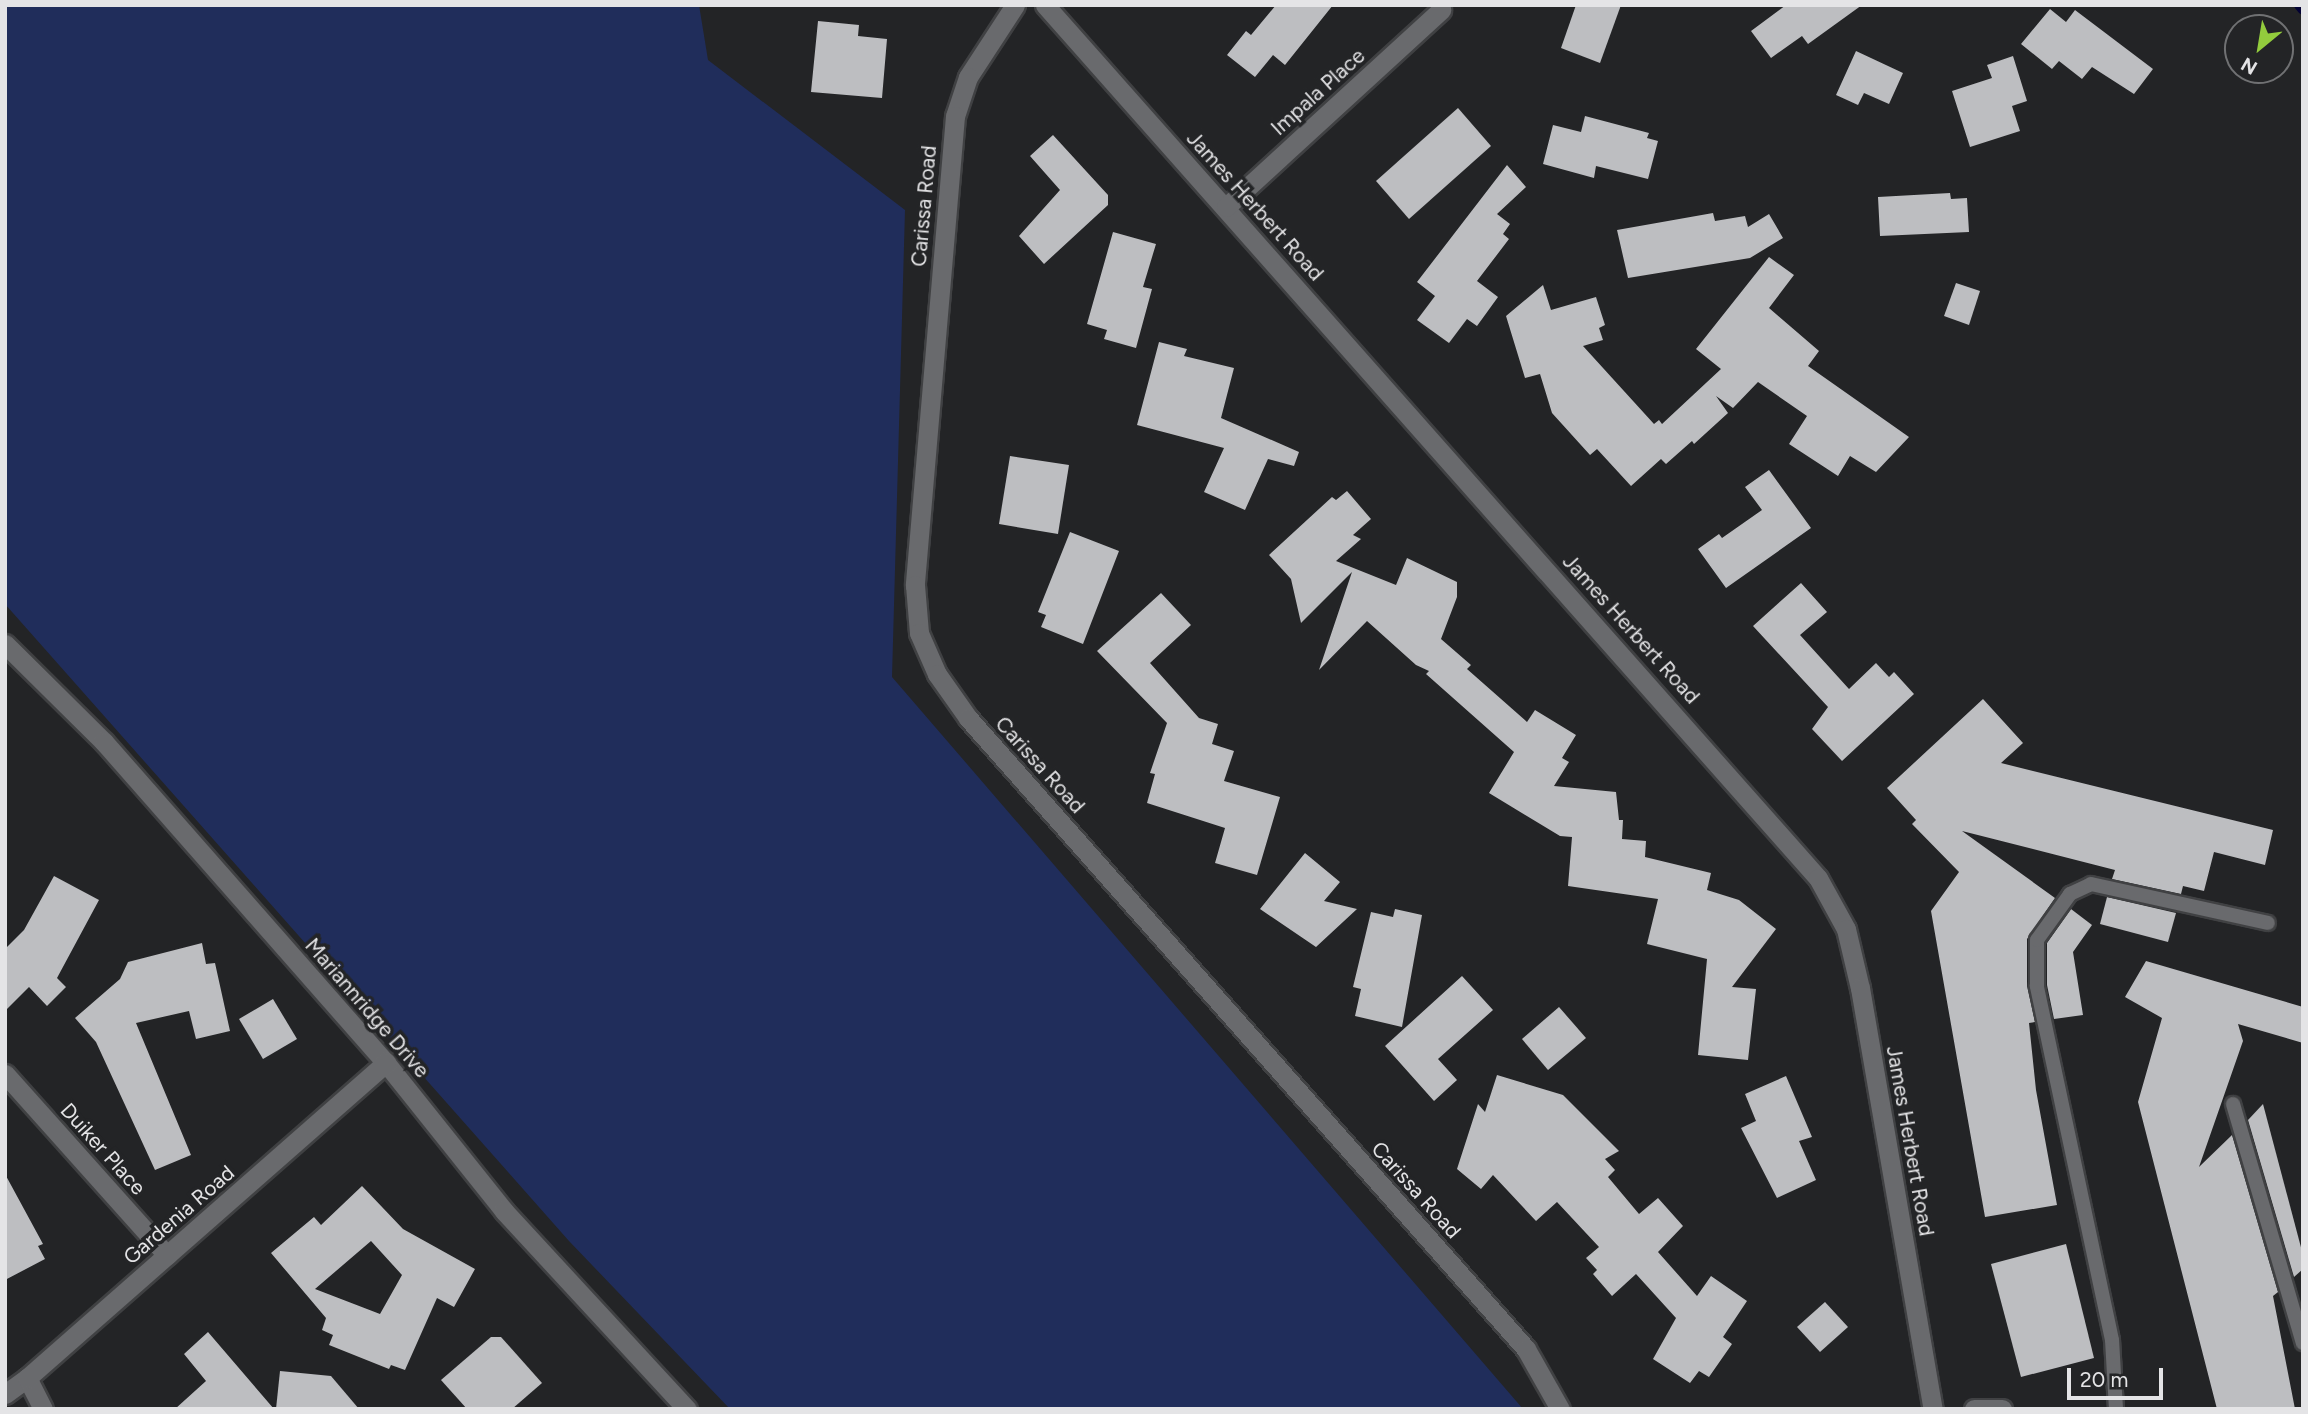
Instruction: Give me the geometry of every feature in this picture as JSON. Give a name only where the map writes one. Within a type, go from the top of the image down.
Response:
[{"type":"street","name":"Carissa Road","points":[[1015,5],[968,77],[955,116],[915,585],[919,633],[937,674],[968,718],[1526,1349],[1560,1409]]},
{"type":"street","name":"James Herbert Road","points":[[1045,5],[1818,878],[1846,929],[1860,988],[1933,1409]]},
{"type":"street","name":"Impala Place","points":[[1226,207],[1441,10]]},
{"type":"street","name":"Mariannridge Drive","points":[[5,644],[104,742],[386,1063],[504,1211],[687,1409]]},
{"type":"street","name":"Gardenia Road","points":[[5,1394],[27,1378],[386,1063]]},
{"type":"street","name":"Duiker Place","points":[[5,1074],[167,1255]]},
{"type":"street","points":[[27,1378],[43,1409]]},
{"type":"street","points":[[1974,1409],[2002,1409]]},
{"type":"lane","points":[[2116,1409],[2112,1340],[2037,986],[2037,940],[2070,894],[2091,884],[2268,923]]},
{"type":"lane","points":[[2233,1104],[2303,1343]]},
{"type":"shaded area","points":[[5,5],[699,5],[708,60],[905,210],[892,677],[1523,1409],[730,1409],[569,1241],[5,604]]},
{"type":"building","points":[[1276,5],[1333,5],[1285,65],[1273,55],[1255,77],[1227,55],[1246,31],[1251,35]]},
{"type":"building","points":[[1576,5],[1621,5],[1600,63],[1561,48]]},
{"type":"building","points":[[1786,5],[1862,5],[1808,44],[1802,36],[1771,58],[1751,31]]},
{"type":"building","points":[[2050,9],[2066,22],[2075,10],[2153,69],[2134,94],[2092,67],[2082,79],[2059,61],[2052,69],[2021,44]]},
{"type":"building","points":[[818,21],[859,25],[858,36],[887,39],[882,98],[811,92]]},
{"type":"building","points":[[1856,51],[1903,73],[1889,104],[1864,93],[1858,105],[1836,95]]},
{"type":"building","points":[[2013,56],[2027,101],[2012,106],[2020,131],[1970,147],[1952,91],[1992,78],[1987,65]]},
{"type":"building","points":[[1458,108],[1491,146],[1409,219],[1376,181]]},
{"type":"building","points":[[1585,116],[1649,133],[1647,138],[1658,141],[1648,179],[1596,166],[1594,178],[1543,164],[1553,125],[1581,132]]},
{"type":"building","points":[[1053,135],[1108,195],[1108,205],[1044,264],[1019,236],[1060,190],[1030,156]]},
{"type":"building","points":[[1507,165],[1526,187],[1497,214],[1510,224],[1503,234],[1509,239],[1477,281],[1498,297],[1477,326],[1467,319],[1449,343],[1417,320],[1435,296],[1417,282]]},
{"type":"building","points":[[1950,193],[1951,199],[1967,198],[1969,232],[1880,236],[1878,197]]},
{"type":"building","points":[[1713,213],[1715,221],[1745,216],[1748,227],[1769,214],[1783,238],[1750,258],[1628,278],[1617,230]]},
{"type":"building","points":[[1113,232],[1156,244],[1143,287],[1152,289],[1136,348],[1104,339],[1107,330],[1087,324]]},
{"type":"building","points":[[1769,257],[1794,275],[1769,308],[1819,351],[1808,366],[1909,437],[1876,472],[1850,456],[1838,476],[1789,444],[1807,416],[1758,382],[1733,408],[1716,396],[1728,413],[1694,444],[1692,441],[1666,464],[1661,459],[1631,486],[1597,449],[1590,455],[1552,413],[1540,374],[1525,378],[1506,316],[1543,285],[1551,310],[1596,297],[1605,325],[1599,328],[1603,340],[1583,346],[1654,424],[1659,420],[1662,424],[1721,369],[1696,349]]},
{"type":"building","points":[[1956,283],[1980,291],[1969,325],[1944,316]]},
{"type":"building","points":[[1159,342],[1187,349],[1184,356],[1234,368],[1221,418],[1299,452],[1294,466],[1268,459],[1245,510],[1204,492],[1224,448],[1137,425]]},
{"type":"building","points":[[1010,456],[1069,465],[1058,534],[999,524]]},
{"type":"building","points":[[1769,470],[1811,528],[1726,588],[1698,549],[1719,534],[1722,538],[1762,510],[1745,487]]},
{"type":"building","points":[[1347,491],[1371,519],[1353,535],[1361,539],[1336,561],[1396,585],[1407,558],[1457,582],[1457,597],[1441,639],[1471,665],[1467,669],[1527,722],[1535,710],[1576,735],[1562,758],[1569,762],[1554,786],[1616,792],[1619,820],[1623,820],[1622,839],[1646,841],[1645,857],[1711,873],[1707,890],[1739,900],[1776,929],[1732,987],[1756,989],[1748,1060],[1698,1055],[1707,959],[1647,944],[1658,899],[1568,886],[1572,837],[1560,836],[1489,793],[1514,752],[1426,674],[1429,671],[1416,665],[1367,621],[1319,670],[1352,572],[1301,623],[1291,579],[1269,555],[1332,497],[1336,500]]},
{"type":"building","points":[[1070,532],[1119,551],[1083,644],[1041,627],[1046,615],[1038,612]]},
{"type":"building","points":[[1801,583],[1827,612],[1800,635],[1849,689],[1876,663],[1889,677],[1894,672],[1914,694],[1842,761],[1812,729],[1828,707],[1753,626]]},
{"type":"building","points":[[1161,593],[1191,625],[1150,663],[1199,718],[1218,724],[1212,744],[1234,751],[1224,781],[1280,797],[1257,875],[1215,863],[1225,828],[1147,803],[1155,774],[1150,773],[1167,723],[1097,651]]},
{"type":"building","points":[[1983,699],[2023,743],[2001,763],[2273,830],[2265,865],[2214,852],[2204,891],[2183,886],[2181,894],[2112,879],[2115,870],[1962,831],[2055,898],[2027,939],[2027,986],[2035,1022],[2029,1023],[2036,1090],[2057,1205],[1985,1217],[1931,911],[1959,872],[1912,824],[1916,820],[1887,788]]},
{"type":"building","points":[[1305,853],[1340,882],[1324,901],[1357,909],[1316,947],[1260,909]]},
{"type":"building","points":[[54,876],[99,900],[57,978],[66,987],[47,1006],[29,987],[5,1011],[5,949],[24,930]]},
{"type":"building","points":[[2107,897],[2176,913],[2168,942],[2100,924]]},
{"type":"building","points":[[1395,909],[1422,915],[1402,1027],[1355,1016],[1361,989],[1353,987],[1371,912],[1393,917]]},
{"type":"building","points":[[2071,909],[2092,925],[2073,952],[2083,1015],[2054,1019],[2047,985],[2047,943]]},
{"type":"building","points":[[202,943],[206,964],[215,963],[230,1031],[196,1039],[189,1011],[136,1023],[191,1155],[155,1170],[96,1042],[75,1018],[120,979],[128,962]]},
{"type":"building","points":[[2146,961],[2303,1007],[2303,1043],[2238,1024],[2243,1041],[2199,1167],[2232,1135],[2278,1292],[2273,1296],[2295,1409],[2217,1409],[2138,1102],[2162,1018],[2125,997]]},
{"type":"building","points":[[1462,976],[1493,1010],[1438,1059],[1457,1080],[1434,1101],[1385,1046]]},
{"type":"building","points":[[273,999],[297,1039],[263,1059],[239,1019]]},
{"type":"building","points":[[1559,1007],[1586,1038],[1548,1070],[1522,1039]]},
{"type":"building","points":[[1497,1075],[1563,1095],[1619,1151],[1605,1159],[1615,1170],[1608,1177],[1639,1214],[1658,1198],[1683,1226],[1658,1252],[1697,1296],[1711,1276],[1747,1301],[1723,1337],[1732,1344],[1709,1377],[1699,1371],[1690,1383],[1653,1359],[1676,1318],[1636,1274],[1612,1296],[1593,1274],[1597,1270],[1586,1258],[1599,1247],[1557,1202],[1536,1221],[1493,1175],[1481,1189],[1457,1169],[1478,1104],[1485,1112]]},
{"type":"building","points":[[1786,1076],[1812,1137],[1799,1141],[1816,1180],[1777,1198],[1741,1128],[1756,1121],[1745,1094]]},
{"type":"building","points":[[2263,1104],[2303,1255],[2303,1269],[2294,1277],[2248,1120]]},
{"type":"building","points":[[5,1174],[43,1244],[38,1246],[45,1259],[5,1280]]},
{"type":"building","points":[[362,1186],[403,1229],[475,1269],[454,1307],[437,1298],[405,1370],[391,1365],[389,1369],[329,1345],[333,1335],[322,1330],[326,1318],[271,1253],[314,1217],[321,1225]],"holes":[[[371,1241],[402,1275],[380,1314],[315,1289]]]},
{"type":"building","points":[[2066,1244],[2094,1358],[2021,1377],[1991,1264]]},
{"type":"building","points":[[1825,1302],[1848,1327],[1820,1352],[1797,1327]]},
{"type":"building","points":[[208,1332],[274,1409],[175,1409],[206,1381],[184,1354]]},
{"type":"building","points":[[491,1337],[501,1337],[542,1383],[512,1409],[467,1409],[441,1380]]},
{"type":"building","points":[[280,1371],[331,1376],[359,1409],[276,1409]]},
{"type":"waterway","points":[[2299,5],[2303,10]]}]
